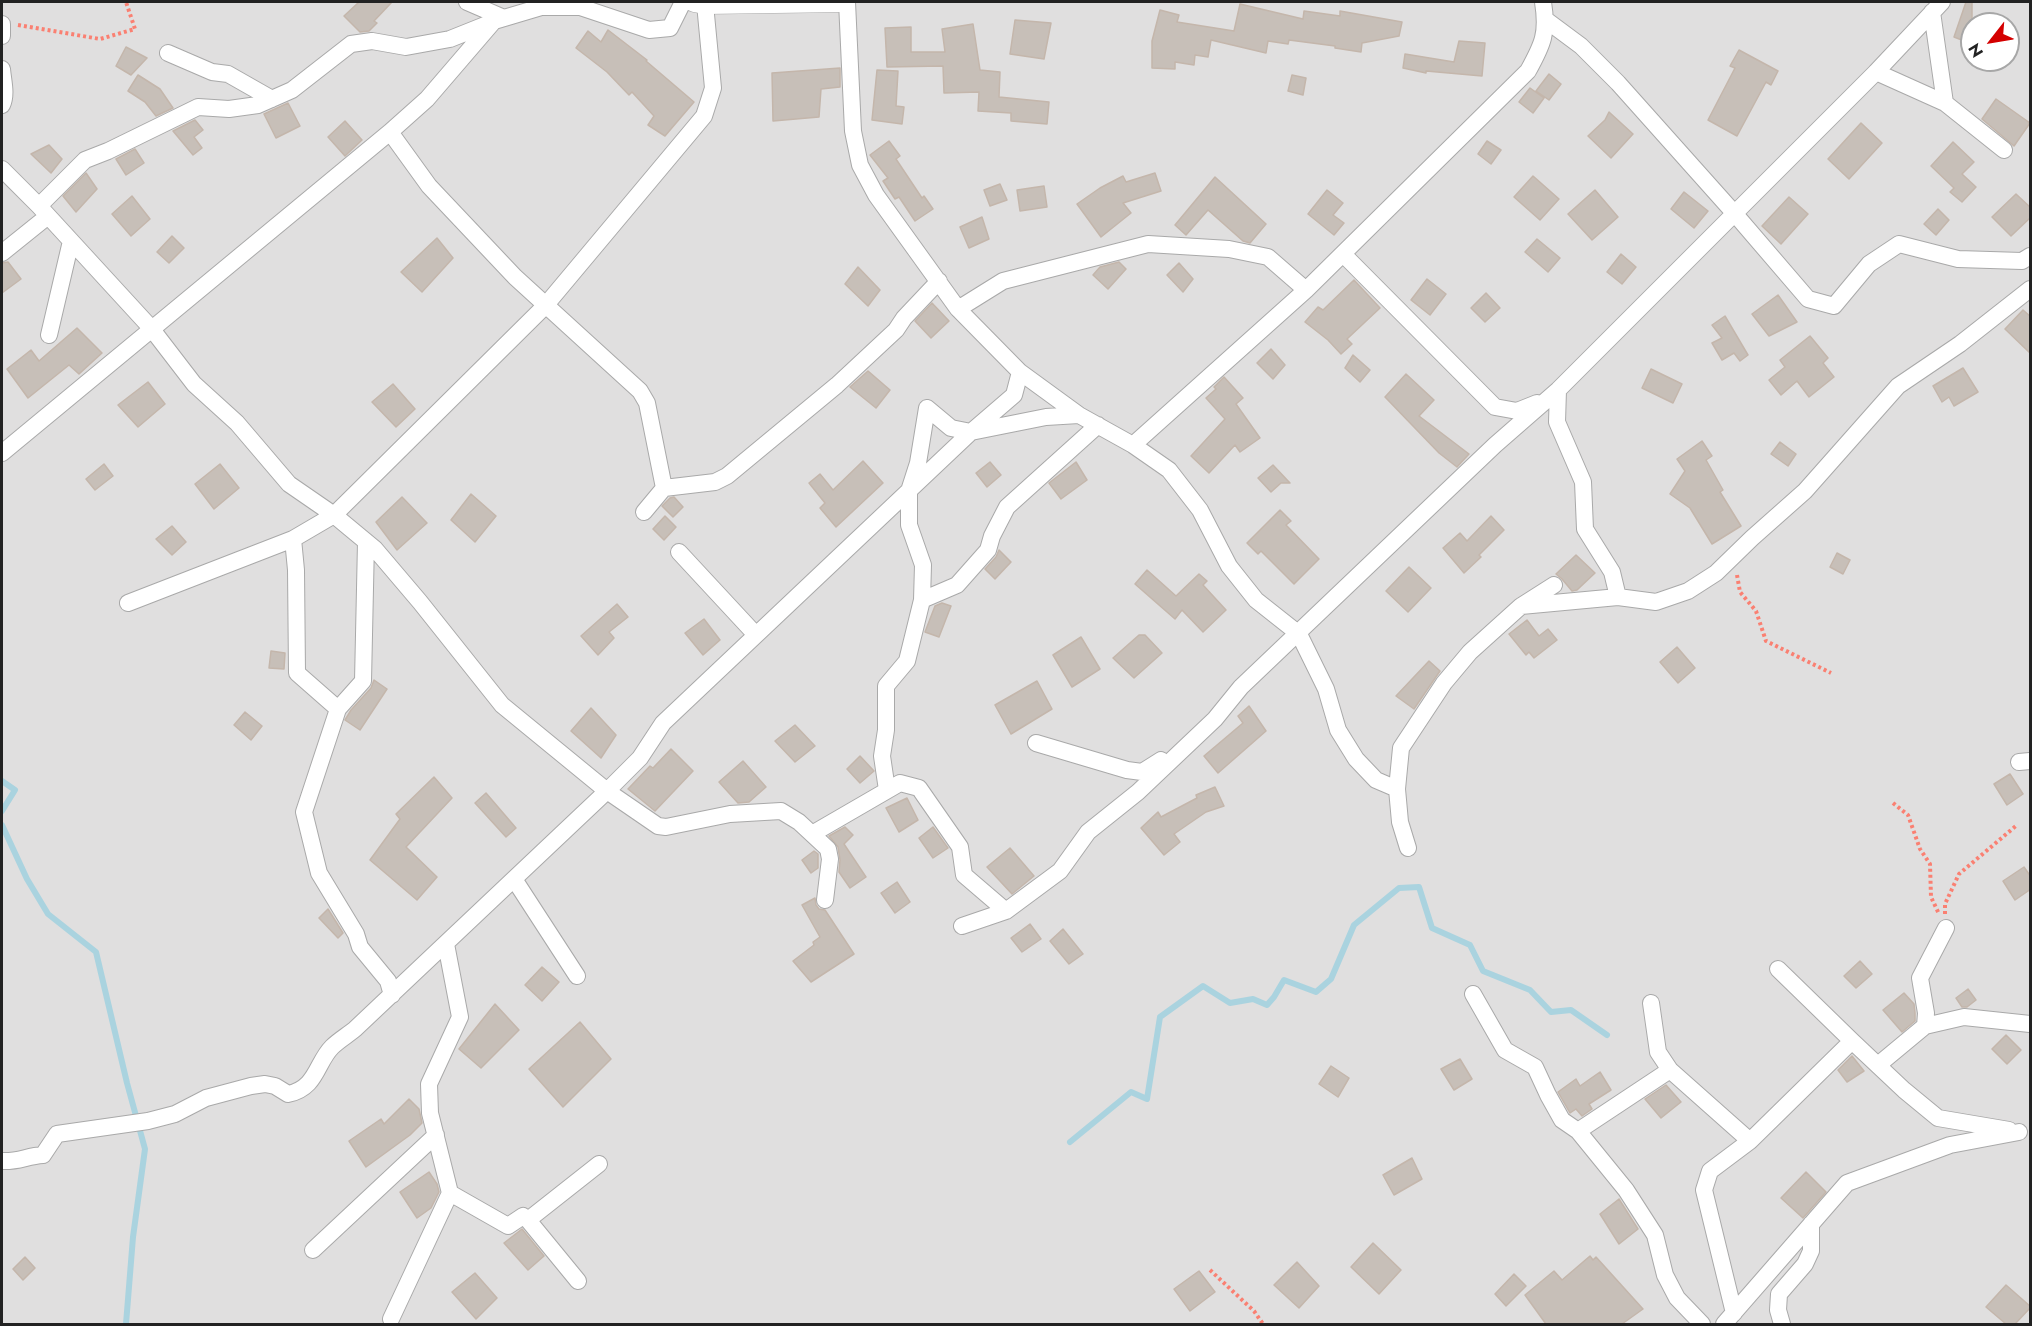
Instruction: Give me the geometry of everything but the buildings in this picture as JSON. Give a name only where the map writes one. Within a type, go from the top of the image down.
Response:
[{"type":"street","points":[[467,2],[499,19]]},
{"type":"street","points":[[2,253],[44,211],[85,160],[198,107],[229,109],[258,105],[272,99],[292,90],[351,44],[372,41],[406,47],[450,39],[499,19],[541,7],[580,7],[649,30],[670,28],[683,2]]},
{"type":"street","points":[[128,603],[293,539],[334,515],[545,306],[704,116],[713,88],[699,3],[845,2],[853,131],[860,165],[876,195],[958,309],[1020,372],[1079,415],[1133,445],[1169,470],[1200,510],[1229,566],[1256,600],[1299,634],[1326,689],[1338,730],[1356,759],[1376,780],[1397,789]]},
{"type":"street","points":[[1133,445],[1306,291],[1528,71],[1543,44],[1546,20],[1543,2]]},
{"type":"street","points":[[962,926],[1006,911],[1060,871],[1088,832],[1138,792],[1215,719],[1241,687],[1495,445],[1553,394],[1876,72],[1937,7]]},
{"type":"street","points":[[1937,7],[1944,103]]},
{"type":"street","points":[[2,453],[390,132],[427,99],[499,19]]},
{"type":"street","points":[[1546,20],[1581,46],[1618,83],[1808,299],[1834,306],[1869,264],[1899,244],[1958,259],[2022,261],[2031,256]]},
{"type":"street","points":[[2,24],[2,36]]},
{"type":"street","points":[[168,52],[212,72],[228,74],[272,99]]},
{"type":"street","points":[[2,69],[4,100],[2,105]]},
{"type":"street","points":[[1876,72],[1944,103],[2004,150]]},
{"type":"street","points":[[390,132],[429,186],[545,306],[640,391],[647,403],[664,488]]},
{"type":"street","points":[[2,169],[44,211],[151,328],[194,384],[237,423],[289,484],[334,515],[375,549],[502,705],[607,791],[658,825],[666,827],[730,814],[781,811],[799,822],[828,849],[830,860],[825,900]]},
{"type":"street","points":[[50,335],[71,242]]},
{"type":"street","points":[[958,309],[1003,280],[1148,243],[1229,249],[1268,257],[1306,291]]},
{"type":"street","points":[[1343,254],[1495,406],[1517,411],[1553,394]]},
{"type":"street","points":[[644,512],[664,488],[715,482],[728,476],[837,385],[896,330],[904,318],[939,281]]},
{"type":"street","points":[[1521,606],[1618,597],[1656,602],[1688,591],[1716,573],[1805,491],[1898,386],[1960,344],[2031,289]]},
{"type":"street","points":[[2,1161],[16,1162],[29,1156],[43,1155],[57,1134],[148,1121],[175,1114],[206,1098],[251,1086],[265,1084],[275,1086],[288,1094],[298,1092],[316,1074],[331,1047],[355,1029],[392,995],[640,758],[663,723],[971,432],[1014,395],[1020,372]]},
{"type":"street","points":[[1553,394],[1557,422],[1583,482],[1585,529],[1612,572],[1618,597]]},
{"type":"street","points":[[887,790],[882,756],[886,730],[886,686],[907,661],[922,600],[923,565],[909,525],[909,491],[918,463],[927,408],[951,428],[971,432],[1046,417],[1079,415]]},
{"type":"street","points":[[922,600],[957,585],[988,550],[992,536],[1007,507],[1098,425]]},
{"type":"street","points":[[293,539],[297,570],[297,673],[338,709]]},
{"type":"street","points":[[366,542],[363,681],[338,709],[304,812],[319,873],[356,934],[360,947],[388,981],[392,995]]},
{"type":"street","points":[[679,552],[756,636]]},
{"type":"street","points":[[1408,848],[1400,822],[1397,789],[1401,748],[1444,683],[1470,652],[1521,606],[1554,585]]},
{"type":"street","points":[[1036,743],[1127,770],[1142,772],[1193,740]]},
{"type":"street","points":[[812,834],[900,783],[919,788],[960,847],[964,875],[1006,911]]},
{"type":"street","points":[[514,879],[577,976]]},
{"type":"street","points":[[1925,1026],[1926,1013],[1920,978],[1946,928]]},
{"type":"street","points":[[391,1319],[450,1193],[430,1113],[429,1084],[460,1017],[446,944]]},
{"type":"street","points":[[1778,969],[1852,1041],[1938,1118],[2025,1132]]},
{"type":"street","points":[[1473,994],[1505,1050],[1535,1067],[1563,1120],[1578,1131],[1626,1190],[1655,1235],[1665,1275],[1677,1298],[1702,1324]]},
{"type":"street","points":[[1650,1004],[1658,1052],[1670,1070],[1750,1141]]},
{"type":"street","points":[[1878,1065],[1925,1026],[1964,1017],[2027,1020]]},
{"type":"street","points":[[1729,1319],[1704,1190],[1710,1171],[1750,1141],[1852,1041]]},
{"type":"street","points":[[1578,1131],[1670,1070]]},
{"type":"street","points":[[1729,1319],[1847,1183],[1950,1145],[2025,1132]]},
{"type":"street","points":[[313,1250],[436,1135]]},
{"type":"street","points":[[528,1220],[599,1164]]},
{"type":"street","points":[[450,1193],[508,1226],[523,1216],[578,1281]]},
{"type":"street","points":[[1782,1324],[1778,1310],[1779,1294],[1805,1264],[1811,1251],[1811,1224]]},
{"type":"path","points":[[2,24],[22,25],[100,39],[135,29],[126,2]]},
{"type":"path","points":[[1734,556],[1740,592],[1756,611],[1766,641],[1831,673]]},
{"type":"path","points":[[1893,803],[1908,815],[1920,849],[1930,864],[1931,897],[1946,928]]},
{"type":"path","points":[[1946,928],[1945,904],[1959,874],[2017,825]]},
{"type":"path","points":[[1210,1270],[1254,1311],[1263,1324]]},
{"type":"shaded area","points":[[2,2],[2030,2],[2030,1324],[2,1324]]},
{"type":"waterway","points":[[2,781],[15,790],[2,811]]},
{"type":"waterway","points":[[2,825],[27,879],[48,914],[96,952],[145,1149],[133,1237],[126,1324]]},
{"type":"waterway","points":[[1070,1142],[1131,1092],[1147,1099],[1160,1017],[1203,986],[1230,1003],[1253,999],[1267,1005],[1284,980],[1316,992],[1331,979],[1354,925],[1399,888],[1419,887],[1432,928],[1470,945],[1483,971],[1530,990],[1551,1012],[1571,1010],[1607,1035]]}]
